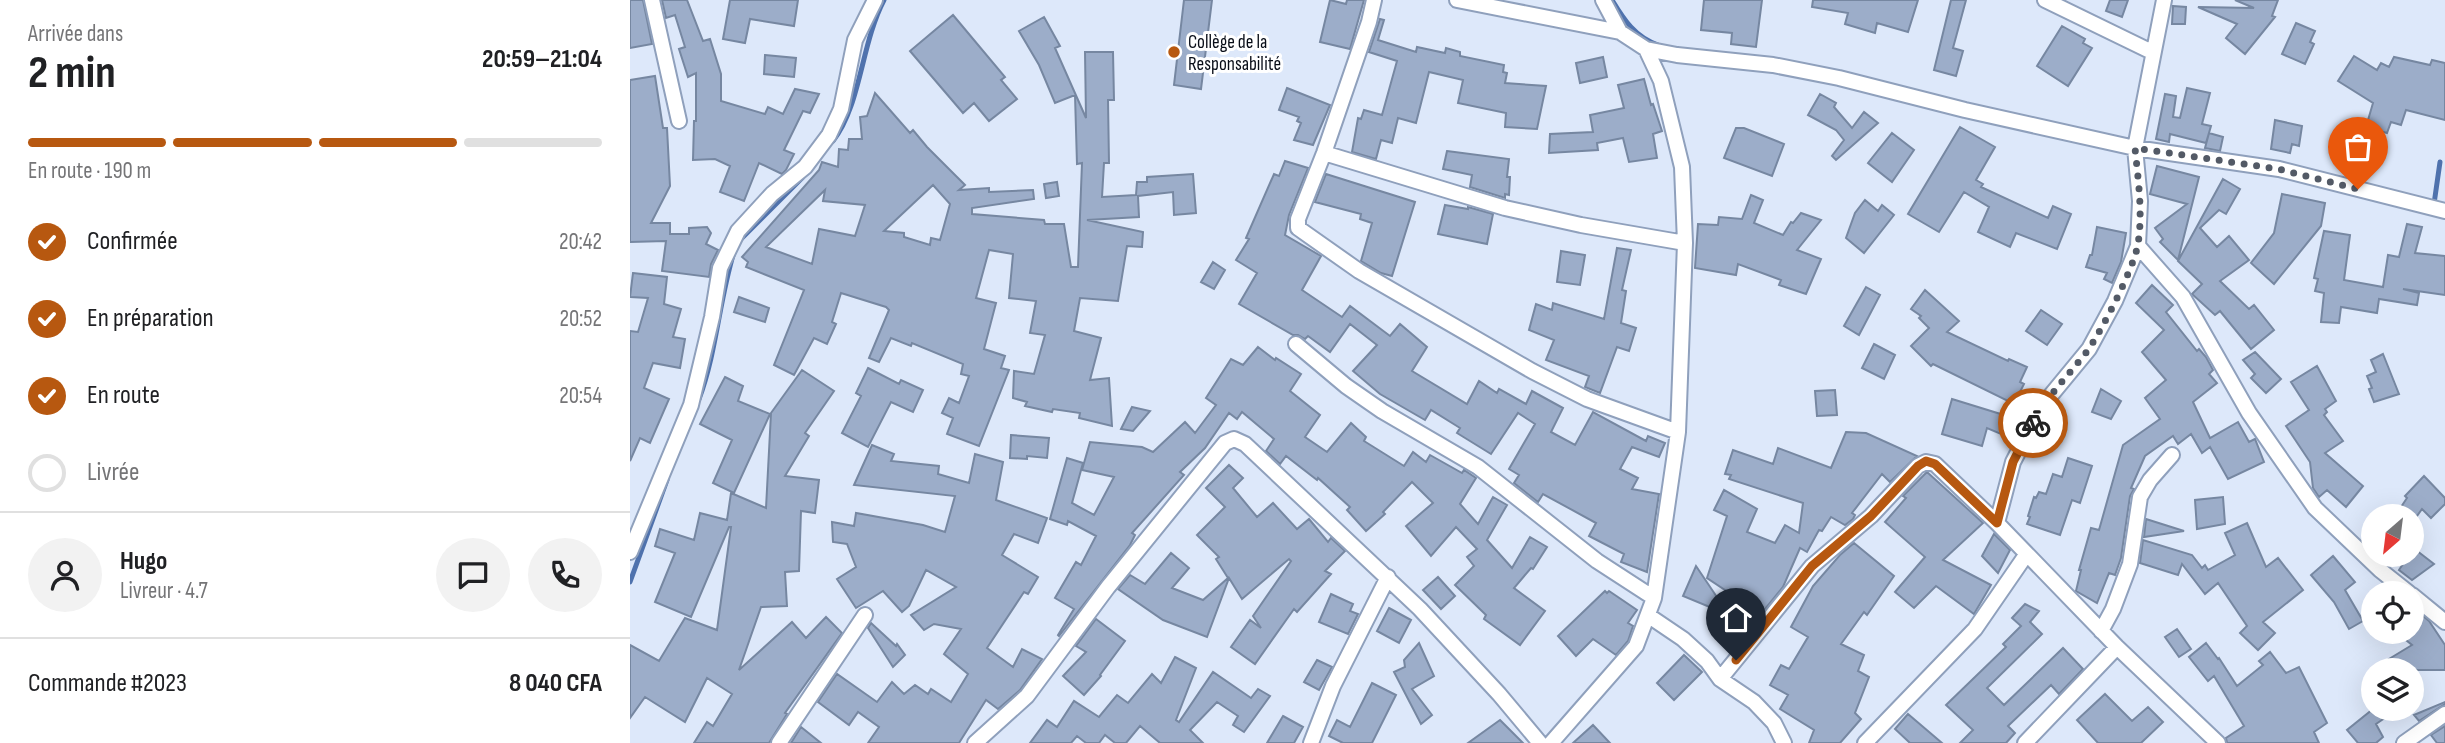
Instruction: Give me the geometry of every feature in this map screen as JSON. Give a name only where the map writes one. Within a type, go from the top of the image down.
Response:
[{"type":"street","points":[[652,0],[679,121]]},
{"type":"street","points":[[630,552],[641,520],[691,405],[712,317],[720,268],[738,231],[772,194],[805,167],[829,135],[841,109],[855,40],[875,0]]},
{"type":"street","points":[[1374,0],[1324,153],[1298,219],[1298,228],[1359,271],[1532,371],[1587,399],[1678,432]]},
{"type":"street","points":[[1457,0],[1619,32],[1646,49],[1813,72],[2135,148],[2278,169],[2445,211]]},
{"type":"street","points":[[1603,0],[1619,32]]},
{"type":"street","points":[[2045,0],[2152,52]]},
{"type":"street","points":[[1997,523],[2013,462],[2042,406],[2089,349],[2115,301],[2138,246],[2140,201],[2135,148],[2164,0]]},
{"type":"street","points":[[1551,743],[1636,646],[1649,616],[1654,598],[1678,432],[1685,243],[1682,167],[1661,81],[1646,49]]},
{"type":"street","points":[[1661,81],[1678,55]]},
{"type":"street","points":[[1324,153],[1505,208],[1581,225],[1685,243]]},
{"type":"street","points":[[2138,246],[2183,297],[2249,413],[2315,508],[2394,581]]},
{"type":"street","points":[[1296,344],[1364,398],[1478,467],[1597,561],[1654,598]]},
{"type":"street","points":[[975,743],[1027,696],[1108,587],[1225,443],[1234,439],[1245,444],[1388,577],[1490,684],[1540,743]]},
{"type":"street","points":[[2101,631],[2113,609],[2130,564],[2140,498],[2150,480],[2172,455]]},
{"type":"street","points":[[1720,679],[1812,566],[1871,516],[1918,466],[1926,461],[1935,464],[1997,523],[2116,647],[2218,743]]},
{"type":"street","points":[[1865,743],[1975,629],[2026,555]]},
{"type":"street","points":[[1311,743],[1332,686],[1388,577]]},
{"type":"street","points":[[2424,605],[2445,622]]},
{"type":"street","points":[[779,743],[865,615]]},
{"type":"street","points":[[1649,616],[1683,639],[1707,661],[1720,679],[1754,702],[1774,723],[1784,743]]},
{"type":"street","points":[[2025,743],[2116,647]]},
{"type":"street","points":[[2404,743],[2445,713]]},
{"type":"building","points":[[630,0],[643,0],[652,44],[630,48]]},
{"type":"building","points":[[662,0],[687,0],[703,41],[710,39],[721,74],[721,101],[765,114],[768,107],[783,114],[795,89],[819,94],[810,113],[803,111],[784,150],[794,154],[786,170],[782,174],[759,163],[744,201],[720,192],[730,166],[715,159],[693,160],[696,73],[688,77],[679,49],[685,47],[675,15],[666,18]]},
{"type":"building","points":[[730,0],[798,0],[794,26],[750,19],[745,43],[723,39]]},
{"type":"building","points":[[1184,0],[1212,0],[1201,89],[1174,85]]},
{"type":"building","points":[[1330,0],[1346,4],[1347,0],[1364,0],[1350,49],[1320,42]]},
{"type":"building","points":[[1704,0],[1762,0],[1756,47],[1731,44],[1732,33],[1701,30]]},
{"type":"building","points":[[1813,0],[1918,0],[1908,32],[1877,23],[1875,33],[1845,24],[1848,13],[1812,7]]},
{"type":"building","points":[[1951,0],[1966,0],[1953,48],[1963,51],[1956,76],[1934,70]]},
{"type":"building","points":[[2110,0],[2128,0],[2122,17],[2106,11]]},
{"type":"building","points":[[2235,0],[2278,0],[2272,16],[2275,17],[2245,54],[2226,38],[2237,24],[2198,7],[2254,8]]},
{"type":"building","points":[[2173,6],[2186,7],[2185,24],[2172,24]]},
{"type":"building","points":[[953,15],[1005,77],[1001,80],[1017,99],[989,121],[974,103],[963,113],[910,51]]},
{"type":"building","points":[[1044,17],[1060,46],[1055,48],[1086,118],[1085,52],[1113,52],[1114,100],[1108,100],[1109,163],[1104,163],[1102,197],[1136,195],[1137,182],[1147,182],[1147,177],[1193,174],[1196,213],[1174,215],[1173,192],[1138,196],[1139,217],[1087,220],[1143,232],[1142,247],[1127,246],[1118,301],[1080,298],[1074,331],[1101,338],[1090,380],[1109,378],[1112,426],[1079,418],[1080,413],[1053,409],[1052,412],[1025,406],[1027,402],[1013,398],[1014,371],[1034,374],[1045,335],[1030,333],[1036,301],[1009,298],[1013,254],[989,250],[976,298],[996,303],[984,349],[1005,356],[1001,368],[1009,370],[979,446],[947,434],[953,418],[942,413],[949,398],[959,403],[969,376],[961,374],[963,364],[912,343],[911,346],[891,338],[879,362],[869,358],[889,310],[886,307],[841,293],[832,322],[836,324],[827,344],[814,338],[794,375],[774,365],[804,290],[746,267],[748,262],[742,257],[819,170],[822,162],[838,167],[839,149],[848,150],[849,139],[862,139],[860,117],[867,116],[875,93],[910,133],[913,130],[965,185],[959,190],[1033,190],[1034,199],[972,208],[972,214],[1064,224],[1071,267],[1078,267],[1082,163],[1077,164],[1075,95],[1055,103],[1039,65],[1019,31]],"holes":[[[933,185],[950,204],[940,240],[931,238],[930,245],[904,237],[904,233],[884,231]],[[825,190],[823,201],[865,205],[855,236],[819,229],[812,264],[766,247]]]},
{"type":"building","points":[[1380,19],[1384,20],[1378,40],[1416,52],[1417,47],[1445,53],[1446,48],[1460,52],[1460,56],[1504,65],[1503,72],[1507,73],[1505,83],[1546,86],[1537,129],[1505,127],[1506,113],[1458,103],[1463,80],[1429,72],[1416,123],[1398,118],[1392,143],[1381,140],[1376,159],[1352,152],[1358,118],[1361,119],[1364,110],[1382,115],[1397,61],[1369,52]]},
{"type":"building","points":[[2296,23],[2315,31],[2310,42],[2314,44],[2305,64],[2282,54]]},
{"type":"building","points":[[2062,26],[2085,39],[2083,43],[2092,48],[2068,86],[2037,66]]},
{"type":"building","points":[[765,55],[796,58],[794,77],[764,74]]},
{"type":"building","points":[[2354,56],[2377,70],[2381,63],[2389,67],[2394,57],[2430,65],[2432,60],[2445,63],[2445,120],[2406,110],[2401,125],[2391,122],[2387,133],[2366,127],[2373,103],[2338,81]]},
{"type":"building","points":[[1603,57],[1607,77],[1580,83],[1576,63]]},
{"type":"building","points":[[655,76],[663,128],[667,128],[670,186],[651,223],[670,223],[670,234],[689,234],[689,228],[707,227],[711,233],[706,244],[718,250],[711,264],[709,277],[662,271],[666,241],[630,242],[630,80]]},
{"type":"building","points":[[1644,79],[1662,131],[1653,134],[1657,158],[1629,162],[1623,138],[1597,143],[1598,150],[1549,153],[1550,134],[1593,132],[1590,115],[1624,108],[1618,85]]},
{"type":"building","points":[[1287,88],[1330,105],[1313,145],[1294,140],[1301,123],[1297,121],[1299,117],[1279,110]]},
{"type":"building","points":[[2187,88],[2210,93],[2202,124],[2211,126],[2206,143],[2170,134],[2169,142],[2156,139],[2165,94],[2176,96],[2173,117],[2180,118]]},
{"type":"building","points":[[1820,94],[1836,103],[1834,107],[1852,128],[1864,112],[1878,123],[1836,160],[1832,156],[1844,140],[1836,130],[1808,115]]},
{"type":"building","points":[[2275,120],[2302,126],[2299,146],[2292,144],[2290,153],[2271,149]]},
{"type":"building","points":[[1960,127],[1995,147],[1976,180],[1983,184],[1981,187],[2048,218],[2053,206],[2071,214],[2057,249],[2016,233],[2010,247],[1978,232],[1989,207],[1964,192],[1939,232],[1908,214]]},
{"type":"building","points":[[1736,128],[1744,128],[1784,144],[1772,176],[1724,158]]},
{"type":"building","points":[[2337,128],[2356,134],[2350,155],[2330,149]]},
{"type":"building","points":[[1892,133],[1914,150],[1892,182],[1868,163]]},
{"type":"building","points":[[2209,133],[2223,137],[2220,151],[2205,148]]},
{"type":"building","points":[[1447,151],[1509,159],[1509,195],[1505,194],[1505,198],[1470,187],[1472,175],[1443,169]]},
{"type":"building","points":[[1285,161],[1308,168],[1289,215],[1285,235],[1321,256],[1302,290],[1342,317],[1350,306],[1390,336],[1400,324],[1427,347],[1412,371],[1467,404],[1479,381],[1497,393],[1499,389],[1526,404],[1532,391],[1563,408],[1551,432],[1575,445],[1593,412],[1646,441],[1648,436],[1665,443],[1659,457],[1632,447],[1620,469],[1638,478],[1632,489],[1659,494],[1647,572],[1621,562],[1624,554],[1589,536],[1596,523],[1543,494],[1538,502],[1514,483],[1519,475],[1509,469],[1535,424],[1518,413],[1491,454],[1457,433],[1460,428],[1431,410],[1425,420],[1380,394],[1353,371],[1377,345],[1350,324],[1330,352],[1308,336],[1305,339],[1293,335],[1239,304],[1257,273],[1236,260],[1249,239],[1246,238],[1274,174],[1279,176]]},
{"type":"building","points":[[2157,166],[2199,177],[2178,260],[2160,242],[2163,239],[2155,228],[2187,204],[2150,194]]},
{"type":"building","points":[[1326,174],[1415,202],[1392,276],[1361,261],[1372,223],[1360,219],[1361,214],[1315,202]]},
{"type":"building","points":[[2223,179],[2240,189],[2226,214],[2219,210],[2200,228],[2217,247],[2229,236],[2249,260],[2220,281],[2249,309],[2254,305],[2274,330],[2251,349],[2220,311],[2215,315],[2192,294],[2202,284],[2178,261]]},
{"type":"building","points":[[1057,182],[1059,196],[1046,198],[1044,184]]},
{"type":"building","points":[[2282,194],[2325,203],[2321,226],[2274,284],[2251,263],[2274,233]]},
{"type":"building","points":[[1751,195],[1763,200],[1754,223],[1783,235],[1801,213],[1821,220],[1797,250],[1821,259],[1806,294],[1779,285],[1781,280],[1738,264],[1736,275],[1695,268],[1698,224],[1718,225],[1719,217],[1742,219]]},
{"type":"building","points":[[1865,200],[1878,211],[1882,205],[1894,215],[1864,253],[1846,238],[1855,213]]},
{"type":"building","points":[[1445,205],[1468,207],[1493,214],[1487,244],[1438,234]]},
{"type":"building","points":[[2407,224],[2422,227],[2415,253],[2445,256],[2445,295],[2403,289],[2419,293],[2417,305],[2379,299],[2377,313],[2341,307],[2339,323],[2321,322],[2324,293],[2315,291],[2318,279],[2314,278],[2324,231],[2350,235],[2344,280],[2383,287],[2388,255],[2399,257]]},
{"type":"building","points":[[2097,227],[2126,233],[2121,262],[2112,283],[2104,279],[2107,273],[2086,267],[2092,255]]},
{"type":"building","points":[[1617,248],[1631,250],[1622,290],[1626,291],[1621,323],[1636,328],[1629,351],[1617,347],[1600,393],[1585,387],[1589,376],[1546,360],[1554,340],[1529,330],[1536,304],[1552,310],[1553,303],[1604,319]]},
{"type":"building","points":[[1561,251],[1585,255],[1580,285],[1557,282]]},
{"type":"building","points":[[1213,262],[1225,270],[1214,289],[1201,282]]},
{"type":"building","points":[[633,273],[667,277],[664,304],[681,309],[673,337],[685,339],[680,368],[653,363],[644,388],[669,399],[650,443],[640,438],[630,461],[630,331],[638,332],[648,298],[630,297]]},
{"type":"building","points":[[2152,285],[2173,305],[2166,312],[2197,351],[2199,349],[2206,357],[2213,370],[2209,374],[2217,383],[2193,402],[2210,438],[2238,422],[2249,442],[2255,439],[2264,462],[2228,479],[2210,447],[2202,453],[2191,434],[2178,444],[2173,436],[2145,456],[2131,488],[2134,489],[2130,496],[2121,558],[2115,575],[2109,573],[2097,603],[2076,591],[2091,528],[2099,530],[2123,445],[2160,419],[2145,398],[2166,380],[2142,352],[2164,330],[2136,303]]},
{"type":"building","points":[[1866,287],[1880,295],[1859,335],[1844,326]]},
{"type":"building","points":[[1925,290],[1959,321],[1947,332],[2008,361],[2009,359],[2027,367],[2020,382],[2024,384],[2014,404],[1933,364],[1931,366],[1911,346],[1929,328],[1919,318],[1921,316],[1911,309]]},
{"type":"building","points":[[739,297],[769,308],[765,322],[734,312]]},
{"type":"building","points":[[2041,310],[2062,324],[2047,345],[2026,331]]},
{"type":"building","points":[[1874,344],[1895,355],[1884,379],[1862,368]]},
{"type":"building","points":[[1258,347],[1301,374],[1290,391],[1320,415],[1305,437],[1327,452],[1351,423],[1366,437],[1364,441],[1404,466],[1413,452],[1426,462],[1430,455],[1462,473],[1464,470],[1476,478],[1460,504],[1478,524],[1493,497],[1507,505],[1487,540],[1512,568],[1530,537],[1547,547],[1533,569],[1531,568],[1514,588],[1545,611],[1520,645],[1484,619],[1486,615],[1455,585],[1474,566],[1467,557],[1477,549],[1456,527],[1431,556],[1406,526],[1433,503],[1412,482],[1383,512],[1385,514],[1366,531],[1347,510],[1350,507],[1318,478],[1317,480],[1286,456],[1280,464],[1266,451],[1274,439],[1242,412],[1237,419],[1229,413],[1205,448],[1180,472],[1184,475],[1132,533],[1135,535],[1130,545],[1058,635],[1074,609],[1055,598],[1076,562],[1081,565],[1096,536],[1068,521],[1067,525],[1050,519],[1067,458],[1083,463],[1072,503],[1094,515],[1114,477],[1082,470],[1090,442],[1142,447],[1153,452],[1185,422],[1195,433],[1216,405],[1206,398],[1231,359],[1243,365]]},
{"type":"building","points":[[2255,352],[2281,379],[2266,393],[2251,378],[2255,374],[2243,360]]},
{"type":"building","points":[[2383,354],[2399,394],[2374,402],[2367,376],[2376,372],[2371,360]]},
{"type":"building","points":[[2317,366],[2336,401],[2325,409],[2327,412],[2324,415],[2343,441],[2325,453],[2363,486],[2346,507],[2327,490],[2319,497],[2313,488],[2310,462],[2286,426],[2309,410],[2291,382]]},
{"type":"building","points":[[868,368],[899,384],[901,380],[923,390],[913,412],[891,402],[868,447],[842,433],[861,396],[856,393]]},
{"type":"building","points":[[802,370],[834,391],[805,433],[809,436],[785,476],[819,480],[815,513],[801,511],[799,571],[785,572],[787,606],[761,607],[739,670],[792,622],[806,638],[826,617],[842,633],[785,713],[787,714],[769,743],[694,743],[707,722],[713,726],[732,694],[707,678],[685,722],[645,697],[630,718],[630,645],[659,661],[685,618],[717,630],[731,527],[691,617],[655,602],[675,553],[655,546],[660,529],[694,540],[700,513],[727,520],[731,493],[766,508],[771,413]]},
{"type":"building","points":[[725,377],[743,386],[738,401],[770,414],[734,493],[713,483],[732,440],[700,424]]},
{"type":"building","points":[[2101,389],[2121,401],[2111,419],[2092,412]]},
{"type":"building","points":[[1835,390],[1837,415],[1817,416],[1815,391]]},
{"type":"building","points":[[1952,399],[2020,420],[2013,439],[1987,428],[1982,446],[1942,434]]},
{"type":"building","points":[[1132,407],[1150,411],[1133,431],[1121,429]]},
{"type":"building","points":[[1846,432],[1866,433],[1917,456],[1890,482],[1882,474],[1852,513],[1855,515],[1853,519],[1845,525],[1831,517],[1822,531],[1819,530],[1807,552],[1800,548],[1783,587],[1761,614],[1707,578],[1727,516],[1714,510],[1724,490],[1757,509],[1747,532],[1775,543],[1785,525],[1799,533],[1803,503],[1729,479],[1731,475],[1725,474],[1733,450],[1773,464],[1778,448],[1831,468]]},
{"type":"building","points":[[1011,435],[1049,438],[1047,458],[1010,458]]},
{"type":"building","points":[[872,445],[894,454],[891,461],[939,466],[938,474],[969,483],[975,454],[1003,462],[996,500],[1047,518],[1038,543],[1014,534],[1002,555],[1038,577],[1028,594],[1024,592],[987,648],[1013,667],[1022,649],[1042,659],[1020,690],[998,709],[986,700],[959,743],[868,743],[879,727],[858,712],[849,725],[818,702],[837,674],[877,702],[892,682],[904,694],[915,685],[928,694],[931,689],[951,702],[968,674],[944,654],[961,629],[934,624],[924,630],[911,615],[956,587],[926,570],[909,606],[902,612],[883,591],[856,608],[837,579],[856,567],[847,544],[833,542],[832,522],[854,526],[856,513],[923,525],[945,532],[955,496],[854,485]]},
{"type":"building","points":[[2068,458],[2092,466],[2080,503],[2072,500],[2060,535],[2027,524],[2034,497],[2036,498],[2039,492],[2046,494],[2053,474],[2062,477]]},
{"type":"building","points":[[1229,465],[1243,478],[1233,488],[1257,517],[1273,503],[1297,529],[1309,519],[1328,542],[1331,538],[1345,551],[1325,571],[1331,574],[1297,612],[1294,609],[1255,664],[1231,647],[1250,620],[1261,628],[1253,616],[1291,561],[1289,559],[1242,599],[1229,578],[1207,637],[1163,620],[1118,589],[1130,575],[1145,584],[1171,553],[1189,568],[1172,588],[1203,600],[1228,578],[1216,559],[1219,557],[1197,535],[1225,507],[1206,488]]},
{"type":"building","points":[[1927,472],[1983,523],[1943,560],[1991,585],[1974,614],[1936,586],[1914,608],[1895,592],[1925,557],[1885,522],[1906,498],[1903,496]]},
{"type":"building","points":[[2424,476],[2445,498],[2445,504],[2431,518],[2424,511],[2424,504],[2403,504],[2407,498],[2405,496]]},
{"type":"building","points":[[2223,497],[2225,524],[2197,529],[2195,500]]},
{"type":"building","points":[[2146,519],[2184,531],[2144,537]]},
{"type":"building","points":[[2247,523],[2266,567],[2278,558],[2303,590],[2263,622],[2275,633],[2258,650],[2240,633],[2247,626],[2218,583],[2205,594],[2182,564],[2178,575],[2140,563],[2143,540],[2192,555],[2202,568],[2205,565],[2208,570],[2235,555],[2225,533]]},
{"type":"building","points":[[1994,534],[2010,550],[1998,573],[1982,556]]},
{"type":"building","points":[[1854,543],[1894,576],[1867,615],[1864,612],[1841,644],[1864,655],[1858,671],[1869,677],[1855,713],[1861,719],[1840,743],[1809,743],[1814,730],[1780,709],[1788,695],[1770,685],[1781,665],[1789,669],[1808,637],[1791,627],[1813,586]]},
{"type":"building","points":[[2333,556],[2355,582],[2345,590],[2361,622],[2349,629],[2334,602],[2311,575]]},
{"type":"building","points":[[2424,556],[2434,564],[2412,580],[2399,570],[2401,567],[2424,567]]},
{"type":"building","points":[[1696,566],[1729,615],[1683,596]]},
{"type":"building","points":[[1438,577],[1455,596],[1441,609],[1423,590]]},
{"type":"building","points":[[1605,591],[1637,610],[1628,623],[1633,626],[1628,641],[1616,655],[1593,639],[1576,656],[1558,636]]},
{"type":"building","points":[[1331,594],[1353,604],[1350,611],[1358,614],[1348,634],[1319,622]]},
{"type":"building","points":[[2025,604],[2039,611],[2030,622],[2042,634],[1987,688],[2004,705],[2063,648],[2083,669],[2059,694],[2051,685],[2008,726],[2015,733],[2006,743],[1960,743],[1973,730],[1946,705],[2006,647],[2003,644],[2021,626],[2012,618]]},
{"type":"building","points":[[1389,608],[1411,620],[1399,643],[1377,631]]},
{"type":"building","points":[[2424,617],[2445,645],[2445,670],[2424,670],[2424,658],[2391,658],[2412,645],[2424,644]]},
{"type":"building","points":[[1096,619],[1125,641],[1084,695],[1063,676],[1086,652],[1076,646]]},
{"type":"building","points":[[871,623],[896,646],[897,644],[905,655],[893,667],[868,628]]},
{"type":"building","points":[[2177,629],[2191,649],[2179,657],[2165,637]]},
{"type":"building","points":[[1419,643],[1434,676],[1412,689],[1432,715],[1421,724],[1394,672],[1405,667],[1404,660]]},
{"type":"building","points":[[2206,643],[2237,686],[2263,665],[2259,661],[2270,652],[2286,673],[2299,667],[2327,723],[2314,732],[2319,743],[2227,743],[2226,738],[2244,726],[2214,676],[2208,681],[2189,657]]},
{"type":"building","points":[[1684,655],[1702,672],[1674,700],[1657,683]]},
{"type":"building","points":[[1175,657],[1196,668],[1176,720],[1179,722],[1213,672],[1251,698],[1258,689],[1270,696],[1244,732],[1233,725],[1238,716],[1217,702],[1190,730],[1203,743],[1160,743],[1140,726],[1126,743],[1115,743],[1105,735],[1099,743],[1086,743],[1077,736],[1071,743],[1030,743],[1047,720],[1057,727],[1074,701],[1099,717],[1117,695],[1128,703],[1152,674],[1161,683]]},
{"type":"building","points":[[1317,660],[1332,667],[1319,690],[1304,682]]},
{"type":"building","points":[[1372,683],[1396,695],[1372,743],[1343,743],[1329,736],[1337,720],[1350,727]]},
{"type":"building","points":[[2105,694],[2132,721],[2148,707],[2163,722],[2141,743],[2098,743],[2077,720]]},
{"type":"building","points":[[2445,702],[2424,718],[2424,711]]},
{"type":"building","points":[[1908,714],[1942,743],[1910,743],[1895,729]]},
{"type":"building","points":[[1283,716],[1303,727],[1294,743],[1267,743]]},
{"type":"building","points":[[2361,719],[2361,721],[2380,721],[2376,724],[2383,737],[2376,743],[2358,743],[2347,730]]},
{"type":"building","points":[[1500,720],[1523,743],[1468,743]]},
{"type":"building","points":[[1593,725],[1610,743],[1573,743]]},
{"type":"building","points":[[2445,726],[2445,743],[2437,743],[2431,735]]},
{"type":"building","points":[[801,727],[821,743],[791,743]]},
{"type":"waterway","points":[[833,141],[850,110],[870,36],[884,0]]},
{"type":"waterway","points":[[1612,0],[1637,33],[1658,45]]},
{"type":"waterway","points":[[2439,205],[2434,204],[2440,162]]},
{"type":"waterway","points":[[740,240],[802,178]]},
{"type":"waterway","points":[[699,399],[710,363],[734,252]]},
{"type":"waterway","points":[[630,582],[667,480]]},
{"type":"way so far","points":[[2033,423],[2042,406],[2089,349],[2115,301],[2138,246],[2140,201],[2135,148],[2278,169],[2358,189]]},
{"type":"place","name":"Collège de la Responsabilité","points":[[1174,52]]},
{"type":"route","points":[[1736,660],[1812,566],[1871,516],[1918,466],[1926,461],[1935,464],[1997,523],[2013,462],[2033,423]]}]
